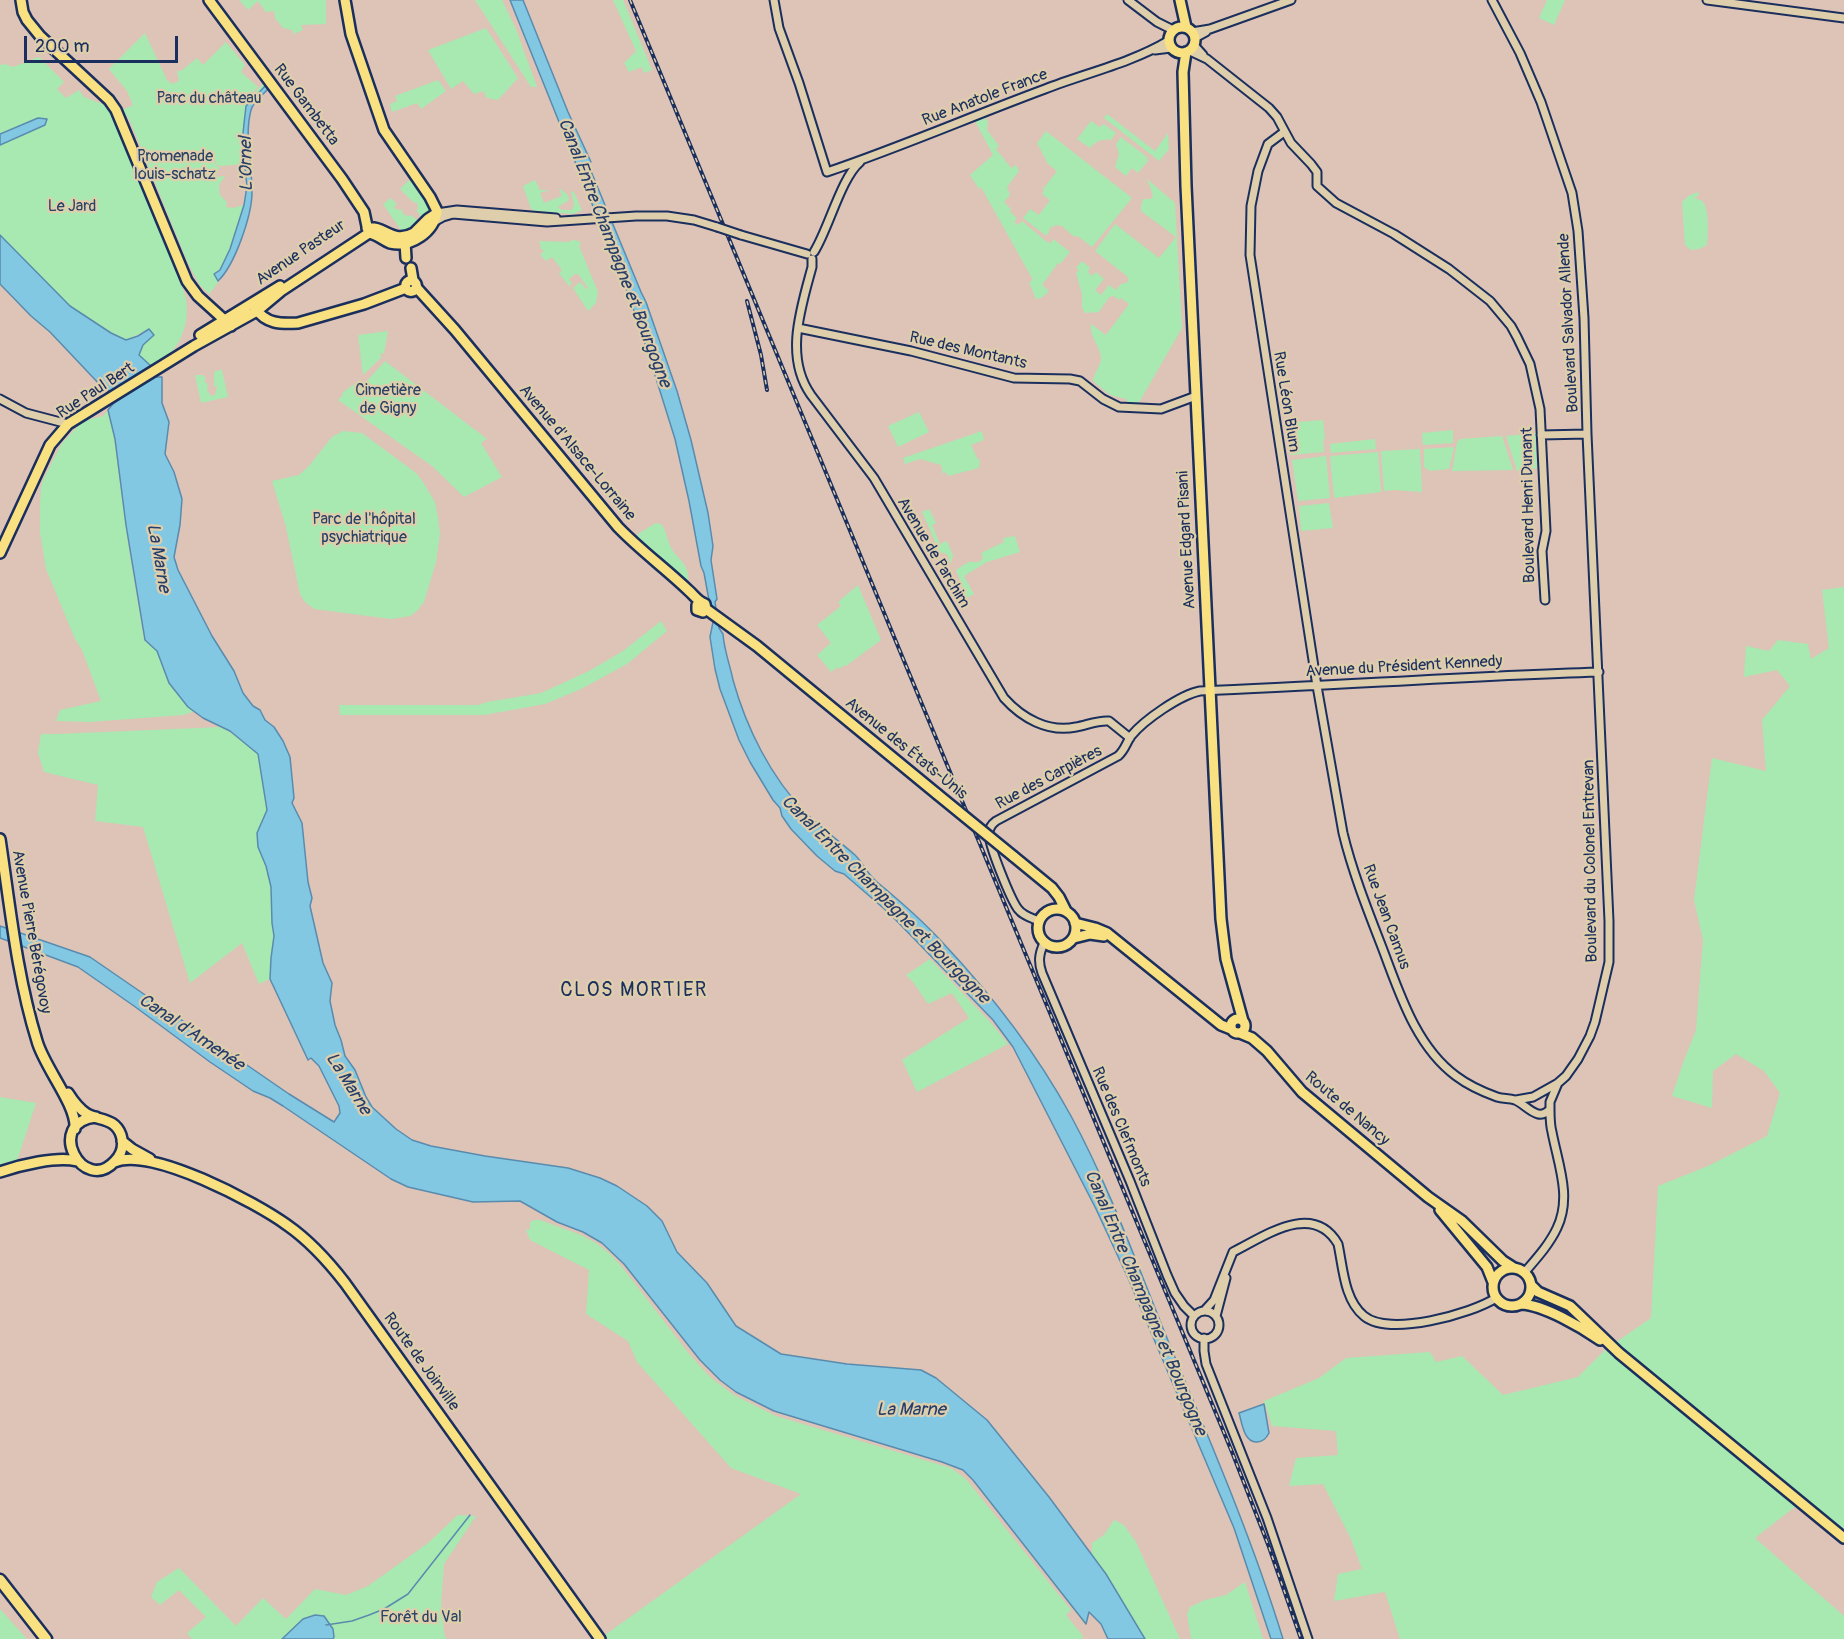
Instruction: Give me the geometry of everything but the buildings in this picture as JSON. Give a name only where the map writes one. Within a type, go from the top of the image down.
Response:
[{"type":"highway","points":[[0,1580],[46,1639]]},
{"type":"highway","points":[[0,1587],[41,1639]]},
{"type":"main road","points":[[21,0],[23,12],[32,27],[46,43],[109,100],[116,110],[188,281],[198,296],[228,323]]},
{"type":"main road","name":"Rue Gambetta","points":[[209,0],[342,179],[364,212],[368,230]]},
{"type":"main road","points":[[345,0],[351,34],[381,121],[387,134],[430,197],[437,213],[432,224],[420,237],[406,244],[389,242],[368,230]]},
{"type":"main road","name":"Avenue Edgard Pisani","points":[[1180,5],[1221,920],[1226,959],[1239,1004],[1238,1025]]},
{"type":"main road","points":[[408,258],[406,244],[428,219],[437,213]]},
{"type":"main road","points":[[368,230],[378,228],[397,237],[406,237],[414,233]]},
{"type":"main road","name":"Avenue Pasteur","points":[[228,323],[254,308],[368,230]]},
{"type":"main road","points":[[254,308],[266,320],[287,324],[298,323],[364,304],[411,285],[409,268]]},
{"type":"main road","name":"Avenue d'Alsace-Lorraine","points":[[411,285],[439,313],[618,527],[642,552],[689,590],[705,607],[746,638]]},
{"type":"main road","name":"Rue Paul Bert","points":[[0,553],[50,445],[68,424],[228,323]]},
{"type":"main road","name":"Avenue des États-Unis","points":[[746,638],[1047,884],[1059,897],[1066,912]]},
{"type":"main road","name":"Avenue Pierre Bérégovoy","points":[[0,838],[26,1000],[34,1030]]},
{"type":"main road","points":[[1047,884],[1054,899],[1053,910]]},
{"type":"main road","points":[[1074,938],[1075,923],[1071,915],[1066,912],[1053,910],[1044,914],[1039,921],[1039,935],[1048,946],[1058,948],[1067,945],[1074,938],[1090,934],[1112,937]]},
{"type":"main road","name":"Route de Nancy","points":[[1075,923],[1101,930],[1112,937],[1216,1021],[1238,1025],[1267,1051],[1302,1092],[1428,1197],[1462,1221],[1503,1261],[1514,1268]]},
{"type":"main road","points":[[34,1030],[72,1099],[80,1109],[114,1124],[120,1133],[122,1141],[120,1154],[115,1162]]},
{"type":"main road","points":[[0,1170],[61,1153],[70,1143],[75,1129],[71,1109],[45,1061],[34,1030]]},
{"type":"main road","points":[[75,1129],[82,1122],[96,1117]]},
{"type":"main road","points":[[122,1141],[162,1165]]},
{"type":"main road","points":[[70,1143],[73,1156],[85,1167],[105,1168],[115,1162],[132,1159],[162,1165]]},
{"type":"main road","points":[[0,1170],[59,1160],[77,1161]]},
{"type":"main road","name":"Route de Joinville","points":[[162,1165],[238,1195],[287,1225],[315,1249],[345,1283],[600,1639]]},
{"type":"main road","name":"Route de Nancy","points":[[1428,1197],[1487,1267],[1493,1282]]},
{"type":"main road","points":[[1619,1353],[1569,1321],[1531,1305],[1508,1306],[1503,1304],[1493,1293],[1493,1282],[1501,1271],[1514,1268],[1524,1273],[1538,1292],[1570,1306],[1619,1353],[1844,1538]]},
{"type":"main road","points":[[1521,1304],[1528,1296],[1531,1285]]},
{"type":"street","name":"Rue Anatole France","points":[[774,0],[778,28],[799,83],[827,172],[984,112],[1292,0]]},
{"type":"street","name":"Boulevard Henri Dunant","points":[[1128,0],[1269,108],[1277,117],[1296,150],[1317,172],[1317,186],[1323,193],[1336,203],[1442,263],[1495,306],[1514,332],[1530,364],[1540,409],[1546,531],[1542,551],[1545,600]]},
{"type":"street","name":"Boulevard Salvador Allende","points":[[1492,0],[1521,53],[1534,84],[1572,193],[1581,264],[1599,662]]},
{"type":"street","points":[[1707,0],[1844,18]]},
{"type":"street","name":"Rue Léon Blum","points":[[1284,132],[1268,144],[1258,171],[1251,206],[1250,255],[1317,686]]},
{"type":"street","name":"Avenue de Parchim","points":[[862,160],[850,174],[824,236],[811,255],[812,267],[798,330],[797,358],[800,375],[806,389],[874,478],[1004,698],[1024,717],[1042,725],[1068,728],[1105,720],[1112,722],[1130,738]]},
{"type":"street","points":[[430,197],[443,206],[455,210]]},
{"type":"street","points":[[437,213],[455,210],[570,220]]},
{"type":"street","points":[[432,224],[453,214],[547,222],[667,216],[694,220],[811,255]]},
{"type":"street","name":"Rue des Montants","points":[[798,330],[912,351],[1021,379],[1070,378],[1080,381],[1109,403],[1119,407],[1156,409],[1196,396]]},
{"type":"street","points":[[0,399],[26,413],[68,424]]},
{"type":"street","points":[[1541,435],[1587,434]]},
{"type":"street","name":"Boulevard du Colonel Entrevan","points":[[1536,1095],[1558,1083],[1578,1059],[1595,1022],[1609,962],[1610,921],[1599,662]]},
{"type":"street","name":"Avenue du Président Kennedy","points":[[1209,690],[1599,672]]},
{"type":"street","name":"Rue Jean Camus","points":[[1317,686],[1349,856],[1366,908],[1405,1006],[1427,1044],[1446,1068],[1481,1091],[1515,1101],[1534,1112]]},
{"type":"street","name":"Rue des Carpières","points":[[1039,921],[1028,917],[1018,909],[1010,893],[991,845],[988,832],[993,824],[1118,756],[1130,738],[1160,711],[1175,701],[1196,691],[1209,690]]},
{"type":"street","name":"Rue des Clefmonts","points":[[1044,943],[1039,963],[1042,973],[1167,1275],[1175,1293],[1194,1316]]},
{"type":"street","name":"Boulevard du Colonel Entrevan","points":[[1524,1273],[1553,1236],[1564,1207],[1564,1190],[1551,1130],[1550,1106],[1558,1083]]},
{"type":"street","points":[[1536,1095],[1545,1095],[1550,1106],[1544,1114],[1534,1112],[1530,1101],[1536,1095]]},
{"type":"street","name":"Rue Jean Camus","points":[[1515,1101],[1536,1095]]},
{"type":"street","name":"Boulevard du Colonel Entrevan","points":[[1534,1112],[1551,1130]]},
{"type":"street","points":[[1204,1311],[1212,1312],[1218,1322],[1217,1331],[1211,1337],[1204,1338],[1196,1336],[1191,1322],[1194,1316],[1204,1311],[1214,1300],[1233,1252],[1291,1225],[1310,1222],[1324,1228],[1335,1239],[1346,1286],[1354,1304],[1363,1316],[1372,1322],[1391,1325],[1406,1324],[1445,1317],[1468,1311],[1496,1298]]},
{"type":"street","points":[[1216,1316],[1226,1281],[1226,1272]]},
{"type":"street","points":[[1204,1338],[1206,1364],[1267,1518],[1308,1639]]},
{"type":"green space","points":[[239,0],[326,0],[326,24],[301,25],[303,30],[294,34],[292,30],[283,28],[275,18],[274,11],[266,12],[258,1],[248,10]]},
{"type":"green space","points":[[475,0],[502,0],[516,29],[537,87],[531,87]]},
{"type":"green space","points":[[613,0],[623,0],[652,70],[644,73],[642,67],[629,72],[624,63],[636,51]]},
{"type":"green space","points":[[1547,0],[1565,0],[1554,25],[1539,18]]},
{"type":"green space","points":[[486,28],[518,78],[498,100],[487,98],[483,91],[474,94],[463,81],[451,89],[428,50]]},
{"type":"green space","points":[[145,33],[167,80],[172,84],[179,81],[177,71],[181,71],[197,58],[203,65],[226,42],[245,65],[241,72],[258,87],[250,95],[245,94],[245,98],[248,99],[264,83],[266,85],[246,106],[241,142],[245,164],[217,165],[212,155],[216,166],[220,167],[215,177],[225,176],[219,185],[220,195],[227,202],[226,207],[244,205],[230,252],[215,274],[218,283],[209,294],[199,284],[187,261],[130,121],[122,110],[133,105],[127,91],[109,69]]},
{"type":"green space","name":"Le Jard","points":[[39,57],[64,82],[57,89],[66,98],[79,90],[84,97],[105,105],[114,118],[184,292],[187,308],[182,335],[164,359],[151,366],[139,355],[142,346],[154,335],[149,329],[127,340],[111,333],[70,306],[0,235],[0,145],[16,137],[38,118],[0,134],[0,65],[13,67]]},
{"type":"green space","points":[[438,80],[446,91],[421,109],[417,103],[392,112],[390,104],[397,101],[395,96]]},
{"type":"green space","points":[[1107,114],[1155,151],[1168,133],[1169,149],[1159,161],[1104,118]]},
{"type":"green space","points":[[985,118],[988,122],[987,130],[999,146],[996,149],[1011,168],[1016,165],[1019,171],[1007,187],[1010,195],[1004,202],[1017,218],[1014,222],[1018,225],[1022,221],[1047,242],[1051,243],[1053,239],[1070,252],[1060,264],[1058,263],[1042,285],[1049,291],[1040,298],[1036,299],[1029,282],[1033,280],[981,187],[979,189],[970,175],[993,155],[975,121]]},
{"type":"green space","points":[[1091,121],[1099,127],[1104,124],[1116,133],[1111,140],[1099,141],[1090,148],[1077,139]]},
{"type":"green space","points":[[1046,131],[1132,198],[1092,247],[1079,237],[1073,236],[1062,226],[1056,225],[1050,228],[1048,234],[1045,235],[1023,218],[1030,209],[1039,215],[1050,200],[1042,194],[1043,189],[1057,171],[1048,164],[1037,143]]},
{"type":"green space","points":[[1121,137],[1147,157],[1148,161],[1138,173],[1132,168],[1126,176],[1115,167],[1119,154],[1116,144]]},
{"type":"green space","points":[[410,179],[432,211],[411,230],[403,233],[383,204],[391,198],[397,204],[394,207],[397,210],[401,209],[404,215],[411,215],[419,220],[420,215],[416,210],[418,209],[417,203],[400,189]]},
{"type":"green space","points":[[1147,179],[1175,203],[1182,328],[1137,406],[1128,405],[1126,399],[1110,395],[1093,381],[1101,357],[1091,324],[1106,335],[1129,304],[1121,298],[1119,300],[1114,296],[1109,297],[1099,312],[1085,313],[1082,308],[1082,294],[1076,273],[1079,270],[1076,268],[1082,261],[1090,268],[1088,272],[1092,276],[1096,272],[1104,279],[1095,290],[1101,295],[1109,285],[1116,290],[1121,284],[1128,282],[1128,277],[1095,251],[1115,224],[1159,258],[1176,237],[1141,211],[1143,199],[1151,199],[1153,195]]},
{"type":"green space","points":[[535,180],[540,190],[549,190],[540,193],[544,203],[562,196],[559,188],[568,195],[569,200],[558,207],[562,210],[572,210],[574,204],[571,191],[574,192],[582,210],[573,214],[531,209],[523,186]]},
{"type":"green space","points":[[1698,192],[1699,195],[1694,198],[1705,205],[1708,222],[1707,245],[1691,250],[1685,245],[1682,202],[1688,196]]},
{"type":"green space","points":[[571,240],[579,241],[598,292],[596,303],[588,311],[573,288],[580,282],[586,289],[588,288],[578,274],[569,279],[572,284],[569,286],[559,273],[562,270],[552,257],[546,261],[540,255],[544,251],[540,248],[539,241],[570,242]]},
{"type":"green space","points":[[388,331],[384,353],[381,353],[381,358],[363,375],[358,335]]},
{"type":"green space","name":"Cimetière de Gigny","points":[[385,361],[487,439],[481,443],[502,477],[464,497],[432,466],[338,400],[343,395],[342,393],[360,380],[364,384]]},
{"type":"green space","points":[[222,370],[228,397],[201,403],[195,375],[202,375],[206,378],[204,380],[211,396],[215,395],[217,387],[214,386],[214,372]]},
{"type":"green space","points":[[108,410],[144,640],[157,651],[176,692],[196,711],[183,715],[89,722],[56,721],[60,710],[101,701],[82,650],[75,639],[46,569],[40,533],[41,487],[62,443],[79,425],[86,420],[103,416]]},
{"type":"green space","points":[[919,412],[929,432],[898,447],[888,426]]},
{"type":"green space","points":[[1323,420],[1324,452],[1290,455],[1287,423]]},
{"type":"green space","points":[[1453,430],[1453,443],[1423,445],[1422,433]]},
{"type":"green space","name":"Parc de l'hôpital psychiatrique","points":[[343,431],[362,433],[416,473],[435,502],[440,534],[436,562],[424,602],[410,616],[391,619],[314,609],[305,602],[300,594],[286,527],[272,481],[299,475],[332,437]]},
{"type":"green space","points":[[982,431],[984,440],[971,445],[978,460],[980,459],[979,468],[948,476],[946,472],[943,474],[941,465],[920,459],[905,464],[903,458]]},
{"type":"green space","points":[[1535,433],[1537,468],[1517,471],[1506,436]]},
{"type":"green space","points":[[1502,436],[1513,470],[1452,471],[1457,442],[1460,439]]},
{"type":"green space","points":[[1375,439],[1376,449],[1331,453],[1330,444]]},
{"type":"green space","points":[[1454,447],[1449,469],[1430,471],[1424,467],[1424,449]]},
{"type":"green space","points":[[1420,449],[1422,492],[1384,491],[1381,451]]},
{"type":"green space","points":[[1378,452],[1381,492],[1334,498],[1330,456]]},
{"type":"green space","points":[[1326,456],[1330,498],[1298,501],[1292,460]]},
{"type":"green space","points":[[1329,503],[1333,528],[1301,531],[1299,506]]},
{"type":"green space","points":[[929,509],[936,523],[932,525],[940,544],[947,541],[953,555],[951,564],[947,554],[933,551],[937,546],[922,512]]},
{"type":"green space","points":[[656,523],[663,526],[672,549],[685,566],[688,583],[636,540],[638,534]]},
{"type":"green space","points":[[1015,536],[1020,552],[987,562],[964,576],[974,594],[958,603],[965,594],[956,570],[968,562],[979,562],[983,558],[981,553],[1004,542],[1003,538]]},
{"type":"green space","points":[[858,585],[881,640],[846,666],[839,669],[838,667],[831,672],[817,655],[831,643],[817,625],[841,606],[838,602]]},
{"type":"green space","points":[[1844,587],[1844,1529],[1805,1499],[1755,1538],[1844,1616],[1844,1639],[1400,1639],[1385,1592],[1334,1601],[1338,1574],[1362,1569],[1351,1539],[1323,1484],[1289,1486],[1296,1458],[1338,1455],[1336,1431],[1272,1426],[1264,1401],[1319,1378],[1346,1358],[1430,1352],[1436,1362],[1462,1356],[1503,1395],[1578,1377],[1606,1349],[1651,1318],[1658,1186],[1708,1166],[1767,1136],[1780,1093],[1764,1071],[1736,1054],[1713,1071],[1712,1108],[1672,1096],[1696,1030],[1703,940],[1694,900],[1712,758],[1766,771],[1762,720],[1790,686],[1777,670],[1744,677],[1746,646],[1769,651],[1778,640],[1808,644],[1811,659],[1829,648],[1822,590]]},
{"type":"green space","points":[[661,621],[667,631],[627,664],[581,689],[545,704],[484,715],[340,715],[339,705],[478,705],[541,693],[589,671],[623,651]]},
{"type":"green space","points":[[222,727],[258,754],[267,810],[257,833],[271,887],[274,936],[270,979],[259,984],[242,943],[190,983],[143,827],[95,821],[98,785],[44,772],[38,753],[41,734]]},
{"type":"green space","points":[[930,959],[1008,1044],[917,1092],[902,1060],[969,1018],[952,993],[928,1004],[906,975]]},
{"type":"green space","points":[[0,1097],[36,1103],[14,1170],[0,1178]]},
{"type":"green space","points":[[535,1220],[581,1235],[609,1253],[690,1355],[710,1377],[734,1395],[776,1416],[951,1468],[966,1479],[1071,1610],[1066,1615],[1083,1636],[1082,1639],[608,1639],[605,1635],[801,1494],[731,1468],[637,1362],[628,1341],[586,1314],[589,1270],[530,1240],[526,1230],[530,1229],[530,1222]]},
{"type":"green space","name":"Forêt du Val","points":[[458,1515],[476,1516],[444,1564],[441,1604],[446,1639],[192,1639],[187,1633],[206,1617],[179,1590],[160,1605],[151,1597],[157,1582],[179,1568],[236,1626],[263,1598],[286,1619],[315,1589],[346,1595],[368,1586],[428,1543]]},
{"type":"green space","points":[[1114,1520],[1124,1525],[1136,1542],[1180,1639],[1136,1639],[1092,1560],[1092,1543],[1104,1535]]},
{"type":"green space","points":[[1245,1582],[1263,1639],[1191,1639],[1187,1614],[1190,1607],[1205,1600],[1226,1595]]},
{"type":"green space","points":[[0,1609],[27,1639],[0,1639]]},
{"type":"water","name":"Canal Entre Champagne et Bourgogne","points":[[510,0],[523,0],[568,112],[591,162],[588,164],[646,302],[677,391],[708,513],[713,546],[711,560],[719,628],[723,634],[738,698],[761,751],[793,799],[812,819],[855,855],[874,879],[919,918],[996,1003],[1057,1092],[1085,1143],[1123,1228],[1230,1490],[1283,1639],[1271,1639],[1234,1528],[1128,1278],[1096,1209],[1013,1047],[993,1020],[889,913],[844,874],[835,871],[817,856],[791,829],[739,740],[715,669],[710,637],[713,622],[675,439],[629,296]]},
{"type":"water","name":"L'Ornel","points":[[266,85],[268,89],[254,104],[249,120],[248,140],[252,192],[249,213],[236,252],[218,281],[214,274],[220,270],[230,249],[244,205],[247,186],[242,142],[246,106]]},
{"type":"water","points":[[38,118],[47,119],[45,125],[0,145],[0,134]]},
{"type":"water","name":"La Marne","points":[[0,235],[70,306],[111,333],[126,340],[149,329],[154,335],[143,345],[139,355],[151,366],[154,377],[162,377],[162,403],[169,422],[165,454],[174,472],[182,499],[174,557],[178,570],[212,636],[234,671],[243,693],[253,706],[260,710],[265,720],[274,727],[290,757],[294,798],[292,803],[302,823],[308,882],[312,898],[310,906],[323,963],[332,983],[330,1001],[335,1025],[345,1056],[355,1070],[372,1107],[412,1140],[485,1156],[568,1168],[617,1186],[647,1206],[662,1221],[677,1252],[707,1283],[736,1326],[781,1354],[847,1364],[921,1370],[936,1378],[987,1420],[1049,1497],[1106,1574],[1145,1639],[1108,1639],[1101,1624],[1089,1612],[1086,1624],[963,1470],[774,1411],[736,1392],[700,1360],[624,1264],[602,1243],[583,1232],[557,1222],[520,1201],[473,1202],[408,1187],[391,1179],[283,1106],[253,1091],[210,1062],[78,967],[0,938],[0,926],[90,957],[289,1094],[334,1122],[340,1113],[339,1106],[319,1066],[311,1058],[308,1060],[270,979],[274,936],[271,887],[258,847],[257,833],[267,810],[258,754],[230,731],[203,718],[188,707],[169,683],[157,651],[145,640],[126,525],[115,439],[108,410],[116,400],[111,392],[102,387],[0,284]]},
{"type":"water","points":[[1264,1404],[1269,1433],[1263,1441],[1253,1441],[1244,1432],[1239,1413]]},
{"type":"water","points":[[315,1615],[324,1616],[333,1629],[333,1639],[282,1639],[303,1619]]},
{"type":"waterway","points":[[326,1625],[352,1621],[369,1615],[384,1609],[408,1594],[470,1515]]},
{"type":"railway","points":[[630,0],[1232,1452],[1269,1547],[1301,1639]]},
{"type":"railway","points":[[747,301],[761,355],[767,390]]},
{"type":"district","name":"CLOS MORTIER","points":[[634,991]]},
{"type":"park label","name":"Parc du château","points":[[209,99]]},
{"type":"park label","name":"Promenade louis-schatz","points":[[175,166]]},
{"type":"water label","name":"Canal d'Amenée","points":[[191,1033]]}]
